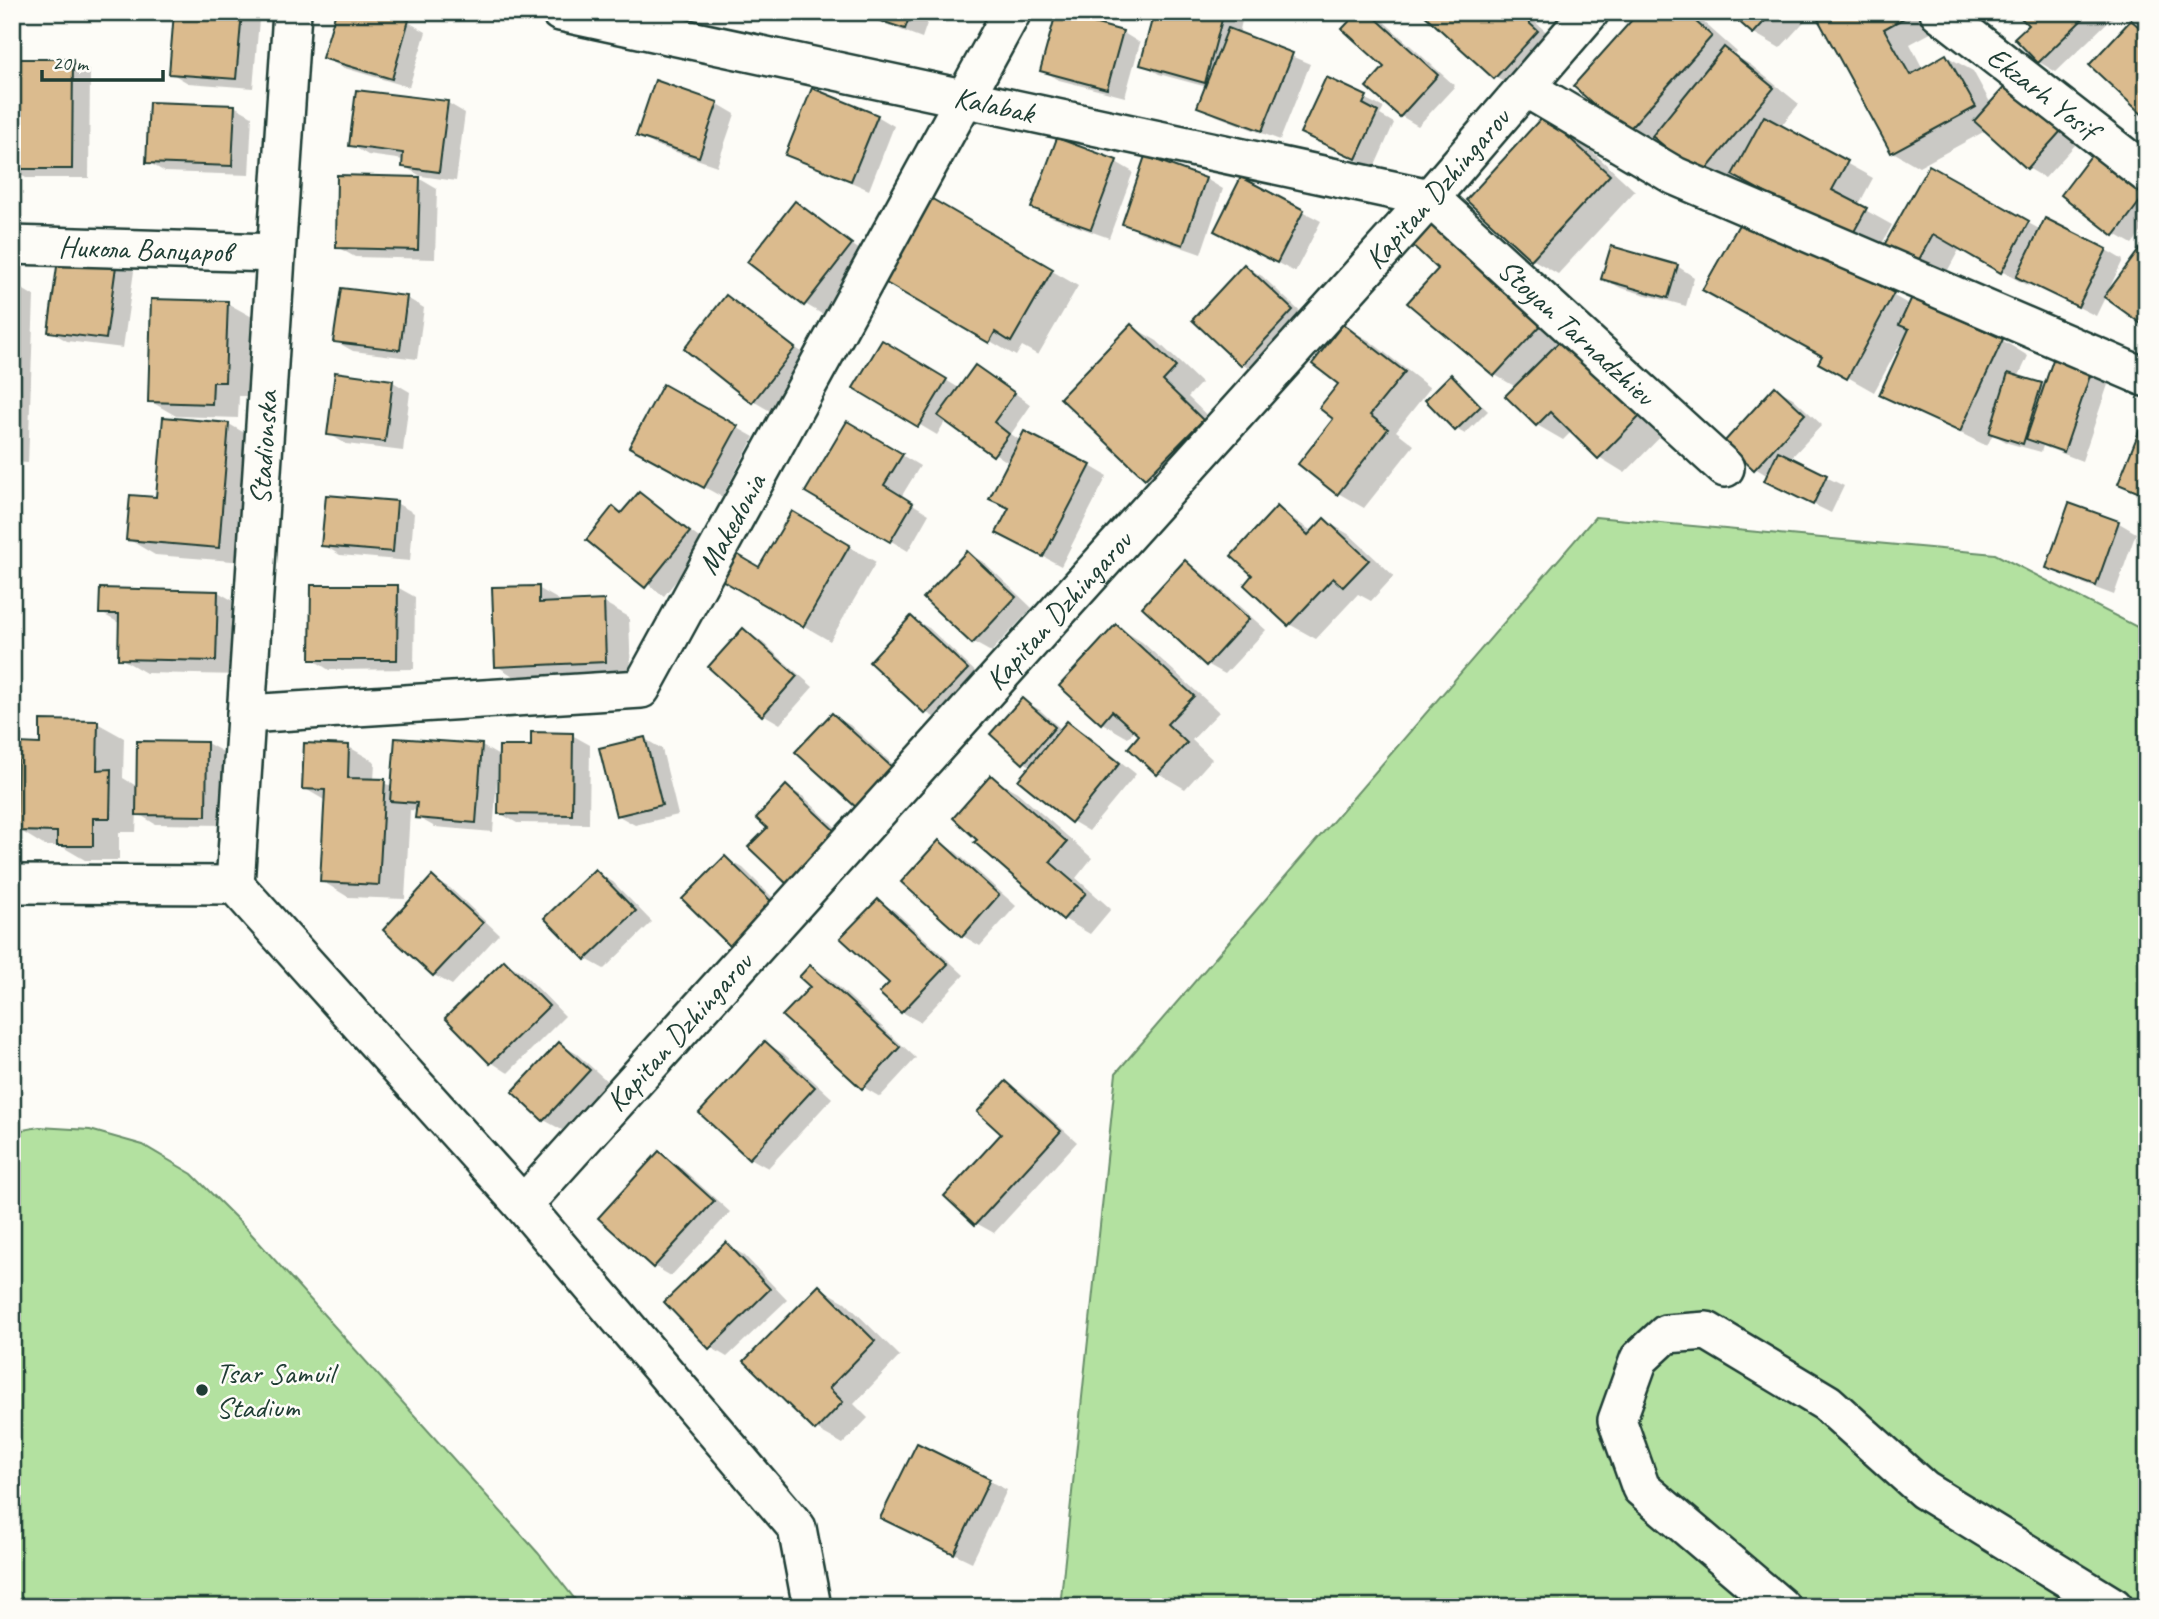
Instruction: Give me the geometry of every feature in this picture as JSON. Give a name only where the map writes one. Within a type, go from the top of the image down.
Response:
[{"type":"street","name":"Stadionska","points":[[235,885],[292,12]]},
{"type":"street","name":"Kalabak","points":[[560,12],[1430,198]]},
{"type":"street","name":"Makedonia","points":[[246,714],[641,689],[1012,12]]},
{"type":"street","name":"Kapitan Dzhingarov","points":[[523,1205],[1430,198],[1590,12]]},
{"type":"street","name":"Ekzarh Yosif","points":[[1939,12],[2147,174]]},
{"type":"street","points":[[1526,88],[1675,176],[2147,378]]},
{"type":"street","name":"Stoyan Tarnadzhiev","points":[[1430,198],[1724,468]]},
{"type":"street","name":"Никола Вапцаров","points":[[12,245],[276,253]]},
{"type":"street","points":[[12,884],[235,885],[523,1205],[797,1528],[812,1607]]},
{"type":"street","points":[[1781,1607],[1757,1583],[1641,1488],[1617,1420],[1639,1359],[1666,1334],[1707,1331],[1827,1403],[1924,1490],[2114,1607]]},
{"type":"green space","points":[[1595,517],[1995,554],[2147,632],[2147,1607],[1060,1607],[1116,1073]]},
{"type":"green space","name":"Tsar Samuil Stadium","points":[[39,1127],[90,1130],[143,1145],[192,1174],[246,1228],[538,1553],[581,1607],[12,1607],[12,1132]]},
{"type":"building","points":[[174,12],[242,12],[236,79],[169,74]]},
{"type":"building","points":[[336,12],[383,12],[409,20],[392,79],[322,58]]},
{"type":"building","points":[[855,12],[911,12],[905,29]]},
{"type":"building","points":[[1154,12],[1224,12],[1205,83],[1140,65]]},
{"type":"building","points":[[1358,12],[1369,12],[1438,75],[1400,117],[1366,87],[1384,67],[1342,29]]},
{"type":"building","points":[[1421,12],[1517,12],[1538,31],[1494,79]]},
{"type":"building","points":[[1639,12],[1685,12],[1712,36],[1626,133],[1573,86]]},
{"type":"building","points":[[1728,12],[1773,12],[1753,34]]},
{"type":"building","points":[[1814,12],[1915,12],[1884,29],[1910,75],[1946,54],[1976,107],[1891,153]]},
{"type":"building","points":[[2015,12],[2090,12],[2038,63],[2014,38],[2028,25]]},
{"type":"building","points":[[1056,13],[1123,31],[1107,89],[1040,71]]},
{"type":"building","points":[[2131,20],[2147,34],[2147,119],[2089,65]]},
{"type":"building","points":[[1228,28],[1293,53],[1262,131],[1197,107]]},
{"type":"building","points":[[1724,47],[1774,88],[1701,176],[1652,136]]},
{"type":"building","points":[[12,59],[73,59],[72,169],[12,169]]},
{"type":"building","points":[[2016,74],[2069,122],[2027,169],[1974,121]]},
{"type":"building","points":[[1326,77],[1367,96],[1363,104],[1378,112],[1356,159],[1300,133]]},
{"type":"building","points":[[655,80],[718,102],[699,157],[636,136]]},
{"type":"building","points":[[812,88],[878,115],[851,181],[785,155]]},
{"type":"building","points":[[356,90],[448,101],[439,172],[402,167],[403,153],[349,146]]},
{"type":"building","points":[[149,102],[235,105],[232,166],[146,163]]},
{"type":"building","points":[[1544,115],[1610,175],[1531,260],[1466,200]]},
{"type":"building","points":[[1764,116],[1848,161],[1832,190],[1867,208],[1850,239],[1732,175]]},
{"type":"building","points":[[1057,138],[1117,160],[1091,229],[1031,208]]},
{"type":"building","points":[[2099,145],[2147,182],[2147,192],[2114,236],[2061,195]]},
{"type":"building","points":[[1145,156],[1206,178],[1183,245],[1122,224]]},
{"type":"building","points":[[1929,165],[2029,221],[2001,273],[1933,234],[1916,265],[1883,247]]},
{"type":"building","points":[[337,175],[420,177],[418,250],[336,248]]},
{"type":"building","points":[[1241,177],[1304,210],[1277,263],[1214,231]]},
{"type":"building","points":[[922,193],[1053,269],[1011,342],[995,332],[989,343],[874,276]]},
{"type":"building","points":[[795,201],[852,244],[804,306],[747,262]]},
{"type":"building","points":[[1746,212],[1894,293],[1847,379],[1818,363],[1822,356],[1702,290]]},
{"type":"building","points":[[1433,217],[1545,321],[1494,376],[1407,303],[1438,269],[1410,243]]},
{"type":"building","points":[[2045,218],[2107,249],[2078,307],[2016,277]]},
{"type":"building","points":[[2147,239],[2147,328],[2104,297]]},
{"type":"building","points":[[1611,246],[1678,265],[1668,298],[1601,279]]},
{"type":"building","points":[[59,252],[117,259],[106,339],[48,332]]},
{"type":"building","points":[[1244,264],[1293,310],[1241,366],[1192,320]]},
{"type":"building","points":[[341,288],[407,296],[400,350],[333,342]]},
{"type":"building","points":[[726,295],[795,348],[752,403],[684,349]]},
{"type":"building","points":[[1912,297],[2003,339],[1960,432],[1879,395],[1909,329],[1899,325]]},
{"type":"building","points":[[151,299],[228,301],[225,382],[213,382],[212,404],[148,402]]},
{"type":"building","points":[[1131,324],[1176,367],[1163,381],[1203,420],[1145,479],[1060,398]]},
{"type":"building","points":[[1343,324],[1405,372],[1370,415],[1388,429],[1337,495],[1298,464],[1333,419],[1319,408],[1338,384],[1312,364]]},
{"type":"building","points":[[1568,333],[1646,410],[1598,459],[1550,412],[1536,426],[1505,396]]},
{"type":"building","points":[[882,340],[947,379],[918,427],[853,388]]},
{"type":"building","points":[[2058,345],[2096,358],[2064,452],[2026,439]]},
{"type":"building","points":[[975,365],[1015,393],[994,422],[1009,434],[993,456],[938,416]]},
{"type":"building","points":[[335,372],[393,380],[385,442],[327,435]]},
{"type":"building","points":[[2008,373],[2042,383],[2023,444],[1989,433]]},
{"type":"building","points":[[1451,374],[1481,406],[1455,431],[1425,400]]},
{"type":"building","points":[[663,384],[738,426],[704,488],[629,447]]},
{"type":"building","points":[[1775,386],[1805,414],[1754,470],[1724,442]]},
{"type":"building","points":[[163,417],[229,423],[219,548],[126,540],[130,495],[156,497]]},
{"type":"building","points":[[2145,417],[2147,418],[2147,496],[2118,484]]},
{"type":"building","points":[[847,421],[903,454],[884,485],[913,503],[890,542],[805,492]]},
{"type":"building","points":[[1024,431],[1091,465],[1043,557],[996,533],[1009,508],[989,499]]},
{"type":"building","points":[[1778,451],[1827,475],[1813,505],[1764,481]]},
{"type":"building","points":[[639,492],[690,532],[645,588],[586,540],[613,506],[621,513]]},
{"type":"building","points":[[326,495],[397,501],[393,552],[321,546]]},
{"type":"building","points":[[2069,503],[2119,521],[2096,586],[2046,568]]},
{"type":"building","points":[[1277,506],[1308,535],[1324,518],[1369,560],[1343,587],[1333,578],[1288,626],[1244,585],[1252,575],[1231,556]]},
{"type":"building","points":[[792,511],[850,545],[803,627],[720,579],[735,553],[759,567]]},
{"type":"building","points":[[967,551],[1016,597],[972,644],[923,598]]},
{"type":"building","points":[[1185,560],[1249,619],[1206,666],[1142,607]]},
{"type":"building","points":[[311,585],[398,585],[397,660],[310,660]]},
{"type":"building","points":[[539,586],[539,603],[604,600],[606,662],[495,667],[492,587]]},
{"type":"building","points":[[100,588],[218,591],[216,661],[118,659],[119,614],[99,614]]},
{"type":"building","points":[[911,616],[968,669],[925,714],[869,662]]},
{"type":"building","points":[[1116,624],[1194,696],[1167,724],[1187,743],[1157,775],[1128,748],[1139,735],[1112,711],[1101,724],[1059,686]]},
{"type":"building","points":[[743,628],[797,676],[762,716],[708,667]]},
{"type":"building","points":[[1022,698],[1055,727],[1023,764],[990,734]]},
{"type":"building","points":[[832,713],[894,769],[858,809],[795,752]]},
{"type":"building","points":[[40,720],[98,721],[97,770],[111,769],[110,818],[93,818],[93,846],[57,846],[57,832],[17,831],[18,743],[40,744]]},
{"type":"building","points":[[1067,721],[1120,763],[1071,823],[1018,780]]},
{"type":"building","points":[[531,732],[573,733],[572,815],[498,814],[499,746],[531,746]]},
{"type":"building","points":[[645,737],[662,805],[616,816],[599,748]]},
{"type":"building","points":[[395,738],[482,744],[476,823],[415,818],[417,803],[390,801]]},
{"type":"building","points":[[137,741],[207,742],[206,816],[136,815]]},
{"type":"building","points":[[304,743],[349,745],[348,778],[385,779],[379,885],[320,882],[325,790],[302,789]]},
{"type":"building","points":[[991,775],[1067,842],[1050,862],[1086,893],[1063,920],[974,842],[977,840],[953,818]]},
{"type":"building","points":[[786,785],[838,834],[789,886],[748,847],[767,828],[756,818]]},
{"type":"building","points":[[939,840],[999,895],[962,937],[901,882]]},
{"type":"building","points":[[725,856],[776,906],[733,949],[682,899]]},
{"type":"building","points":[[595,869],[636,911],[585,960],[544,918]]},
{"type":"building","points":[[432,876],[483,923],[433,976],[383,930]]},
{"type":"building","points":[[878,899],[948,964],[901,1013],[879,993],[889,983],[840,938]]},
{"type":"building","points":[[504,960],[549,1006],[490,1064],[445,1018]]},
{"type":"building","points":[[810,965],[900,1047],[862,1089],[782,1016],[810,987],[799,977]]},
{"type":"building","points":[[765,1041],[815,1087],[749,1159],[699,1113]]},
{"type":"building","points":[[559,1042],[590,1070],[543,1121],[512,1092]]},
{"type":"building","points":[[1006,1081],[1061,1131],[975,1225],[944,1196],[1001,1134],[977,1112]]},
{"type":"building","points":[[659,1151],[714,1201],[653,1268],[598,1218]]},
{"type":"building","points":[[726,1242],[770,1289],[709,1349],[664,1302]]},
{"type":"building","points":[[819,1285],[875,1341],[829,1388],[843,1402],[815,1431],[744,1361]]},
{"type":"building","points":[[917,1443],[990,1479],[954,1554],[880,1518]]},
{"type":"place","name":"Tsar Samuil Stadium","points":[[202,1390]]}]
